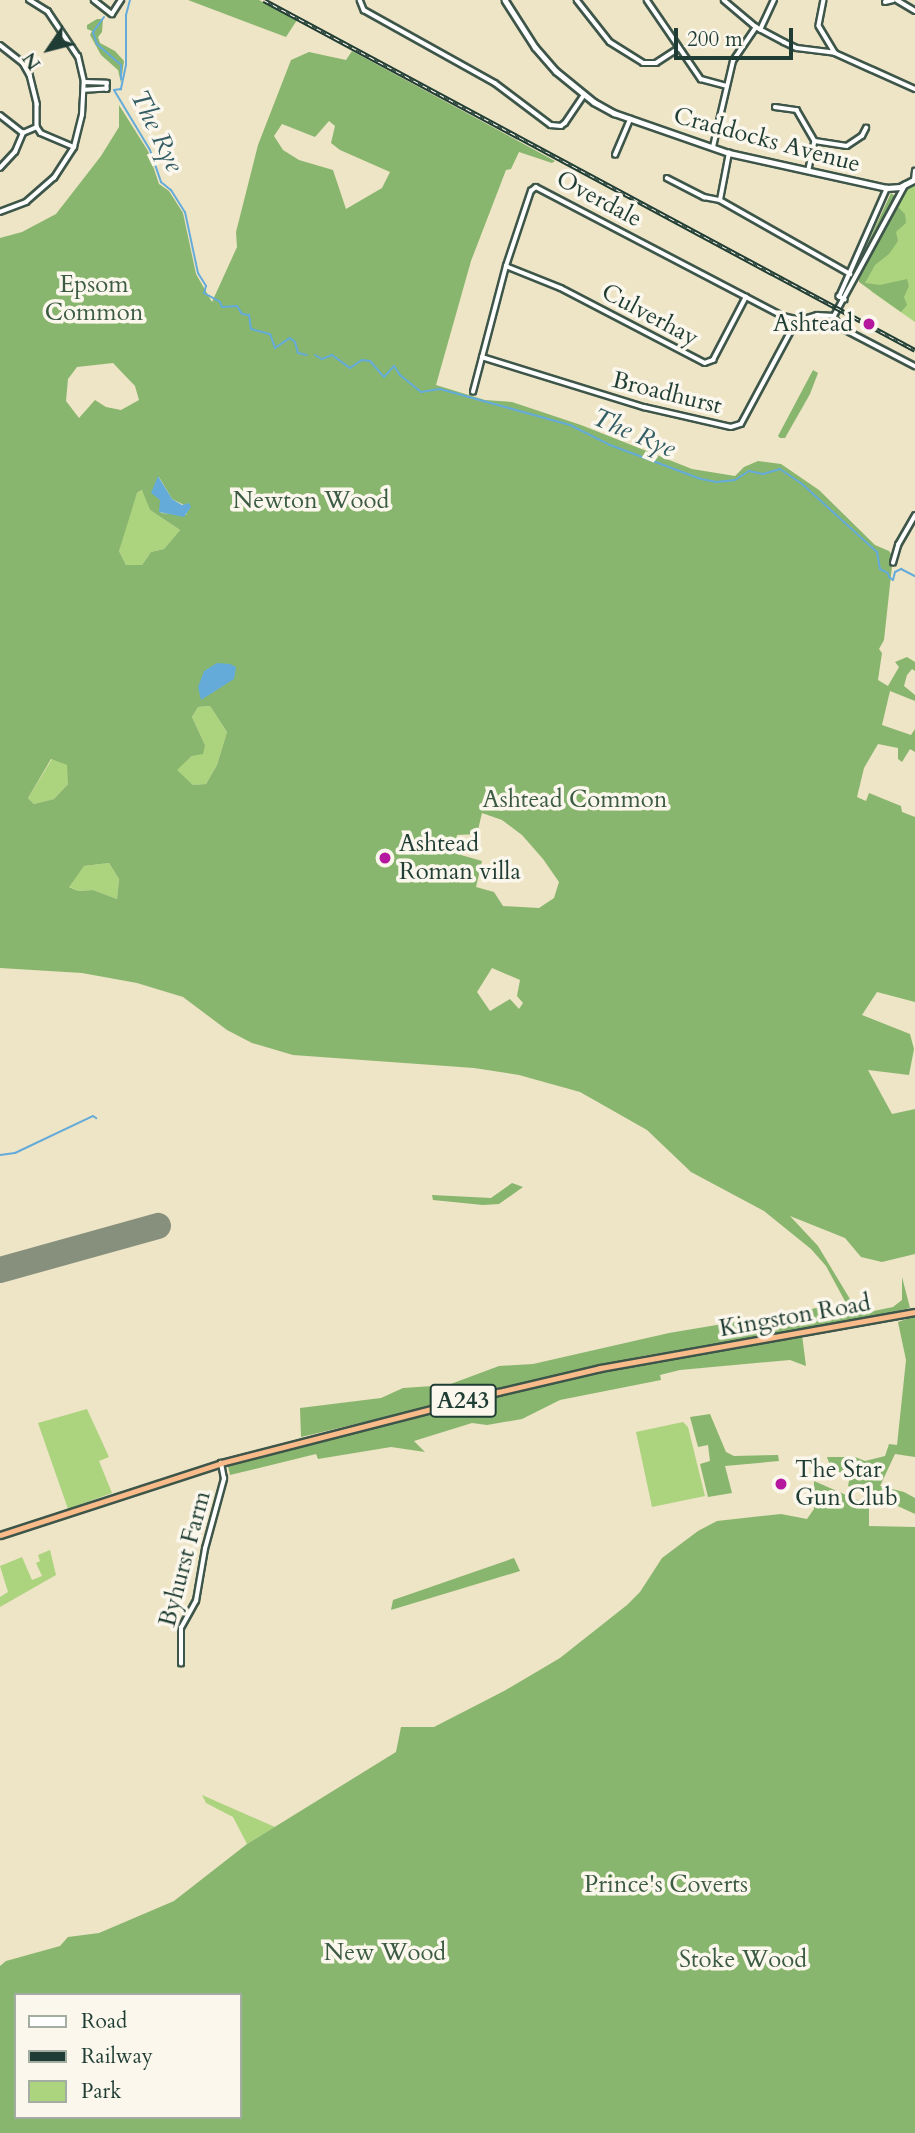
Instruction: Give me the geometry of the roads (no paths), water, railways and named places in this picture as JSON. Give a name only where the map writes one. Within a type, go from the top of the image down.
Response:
[{"type":"highway","name":"Kingston Road","points":[[221,1463],[498,1392],[681,1354],[915,1312]]},
{"type":"highway","name":"A243","points":[[0,1535],[221,1463]]},
{"type":"street","points":[[0,212],[26,202],[41,192],[65,164],[80,129],[84,82],[78,57],[48,12],[29,0]]},
{"type":"street","points":[[94,0],[112,14],[121,0]]},
{"type":"street","points":[[360,0],[364,10],[495,83],[551,125],[561,126],[565,123],[584,95]]},
{"type":"street","name":"Craddocks Avenue","points":[[505,0],[543,57],[584,95],[630,120],[729,153],[887,188],[895,188],[914,180]]},
{"type":"street","points":[[577,0],[610,42],[643,62],[656,63],[679,48]]},
{"type":"street","points":[[647,0],[701,79],[727,86]]},
{"type":"street","points":[[724,0],[758,28],[797,48],[835,53],[915,89]]},
{"type":"street","points":[[713,147],[734,57],[758,28],[774,0]]},
{"type":"street","points":[[824,0],[819,26],[835,53]]},
{"type":"street","points":[[885,2],[895,0],[915,11]]},
{"type":"street","points":[[0,46],[11,51],[30,75],[37,104],[37,127],[45,135],[74,147]]},
{"type":"street","points":[[84,82],[107,83],[107,89],[84,90]]},
{"type":"street","points":[[775,107],[797,110],[815,141],[809,170]]},
{"type":"street","points":[[0,115],[23,132]]},
{"type":"street","points":[[615,155],[630,120]]},
{"type":"street","points":[[0,168],[15,152],[23,132],[37,127]]},
{"type":"street","points":[[815,141],[847,146],[862,136],[866,128]]},
{"type":"street","points":[[720,200],[729,153]]},
{"type":"street","points":[[914,180],[915,171]]},
{"type":"street","points":[[667,178],[704,197],[720,200],[850,274]]},
{"type":"street","points":[[834,316],[905,185]]},
{"type":"street","name":"Overdale","points":[[473,392],[506,266],[531,191],[539,188],[746,297],[788,318],[801,320]]},
{"type":"street","points":[[845,300],[839,297],[887,188]]},
{"type":"street","points":[[895,188],[898,198]]},
{"type":"street","name":"Culverhay","points":[[506,266],[561,288],[705,363],[713,360],[746,297]]},
{"type":"street","points":[[801,320],[817,315],[834,316]]},
{"type":"street","points":[[834,316],[840,327],[915,366]]},
{"type":"street","points":[[788,318],[792,329]]},
{"type":"street","name":"Broadhurst","points":[[482,357],[644,407],[731,427],[741,424],[792,329],[801,320]]},
{"type":"street","points":[[893,563],[898,545],[915,516]]},
{"type":"street","name":"Byhurst Farm","points":[[181,1664],[181,1628],[196,1601],[205,1549],[224,1479],[221,1463]]},
{"type":"water","points":[[158,476],[172,499],[182,505],[189,503],[191,507],[184,517],[159,512],[160,500],[151,493]]},
{"type":"water","points":[[217,663],[236,667],[234,679],[201,700],[198,687],[204,671]]},
{"type":"waterway","name":"The Rye","points":[[130,0],[126,15],[126,65],[121,89],[114,90],[150,150],[161,182],[171,190],[185,212],[198,273],[206,286],[204,293],[220,302],[222,307],[237,306],[242,314],[249,315],[251,329],[270,334],[275,348],[290,338],[295,342],[298,353],[307,355]]},
{"type":"waterway","points":[[104,17],[93,32],[97,44],[121,65],[121,79]]},
{"type":"waterway","name":"The Rye","points":[[315,355],[322,359],[332,355],[350,368],[362,360],[370,361],[384,377],[394,366],[400,375],[421,392],[440,389],[570,425],[610,445],[701,479],[717,482],[735,480],[749,471],[763,474],[780,469],[801,483],[877,552],[880,569],[888,573],[889,577],[893,580],[895,572],[901,569],[915,576]]},
{"type":"waterway","points":[[0,1155],[15,1153],[93,1116],[96,1118]]},
{"type":"railway","points":[[264,0],[915,350]]},
{"type":"place","name":"Ashtead","points":[[869,324]]},
{"type":"place","name":"Ashtead Roman villa","points":[[385,858]]},
{"type":"place","name":"The Star Gun Club","points":[[781,1484]]},
{"type":"park label","name":"Epsom Common","points":[[94,299]]},
{"type":"park label","name":"Newton Wood","points":[[311,501]]},
{"type":"park label","name":"Ashtead Common","points":[[575,800]]},
{"type":"park label","name":"Prince's Coverts","points":[[666,1885]]},
{"type":"park label","name":"New Wood","points":[[385,1953]]},
{"type":"park label","name":"Stoke Wood","points":[[743,1960]]}]
